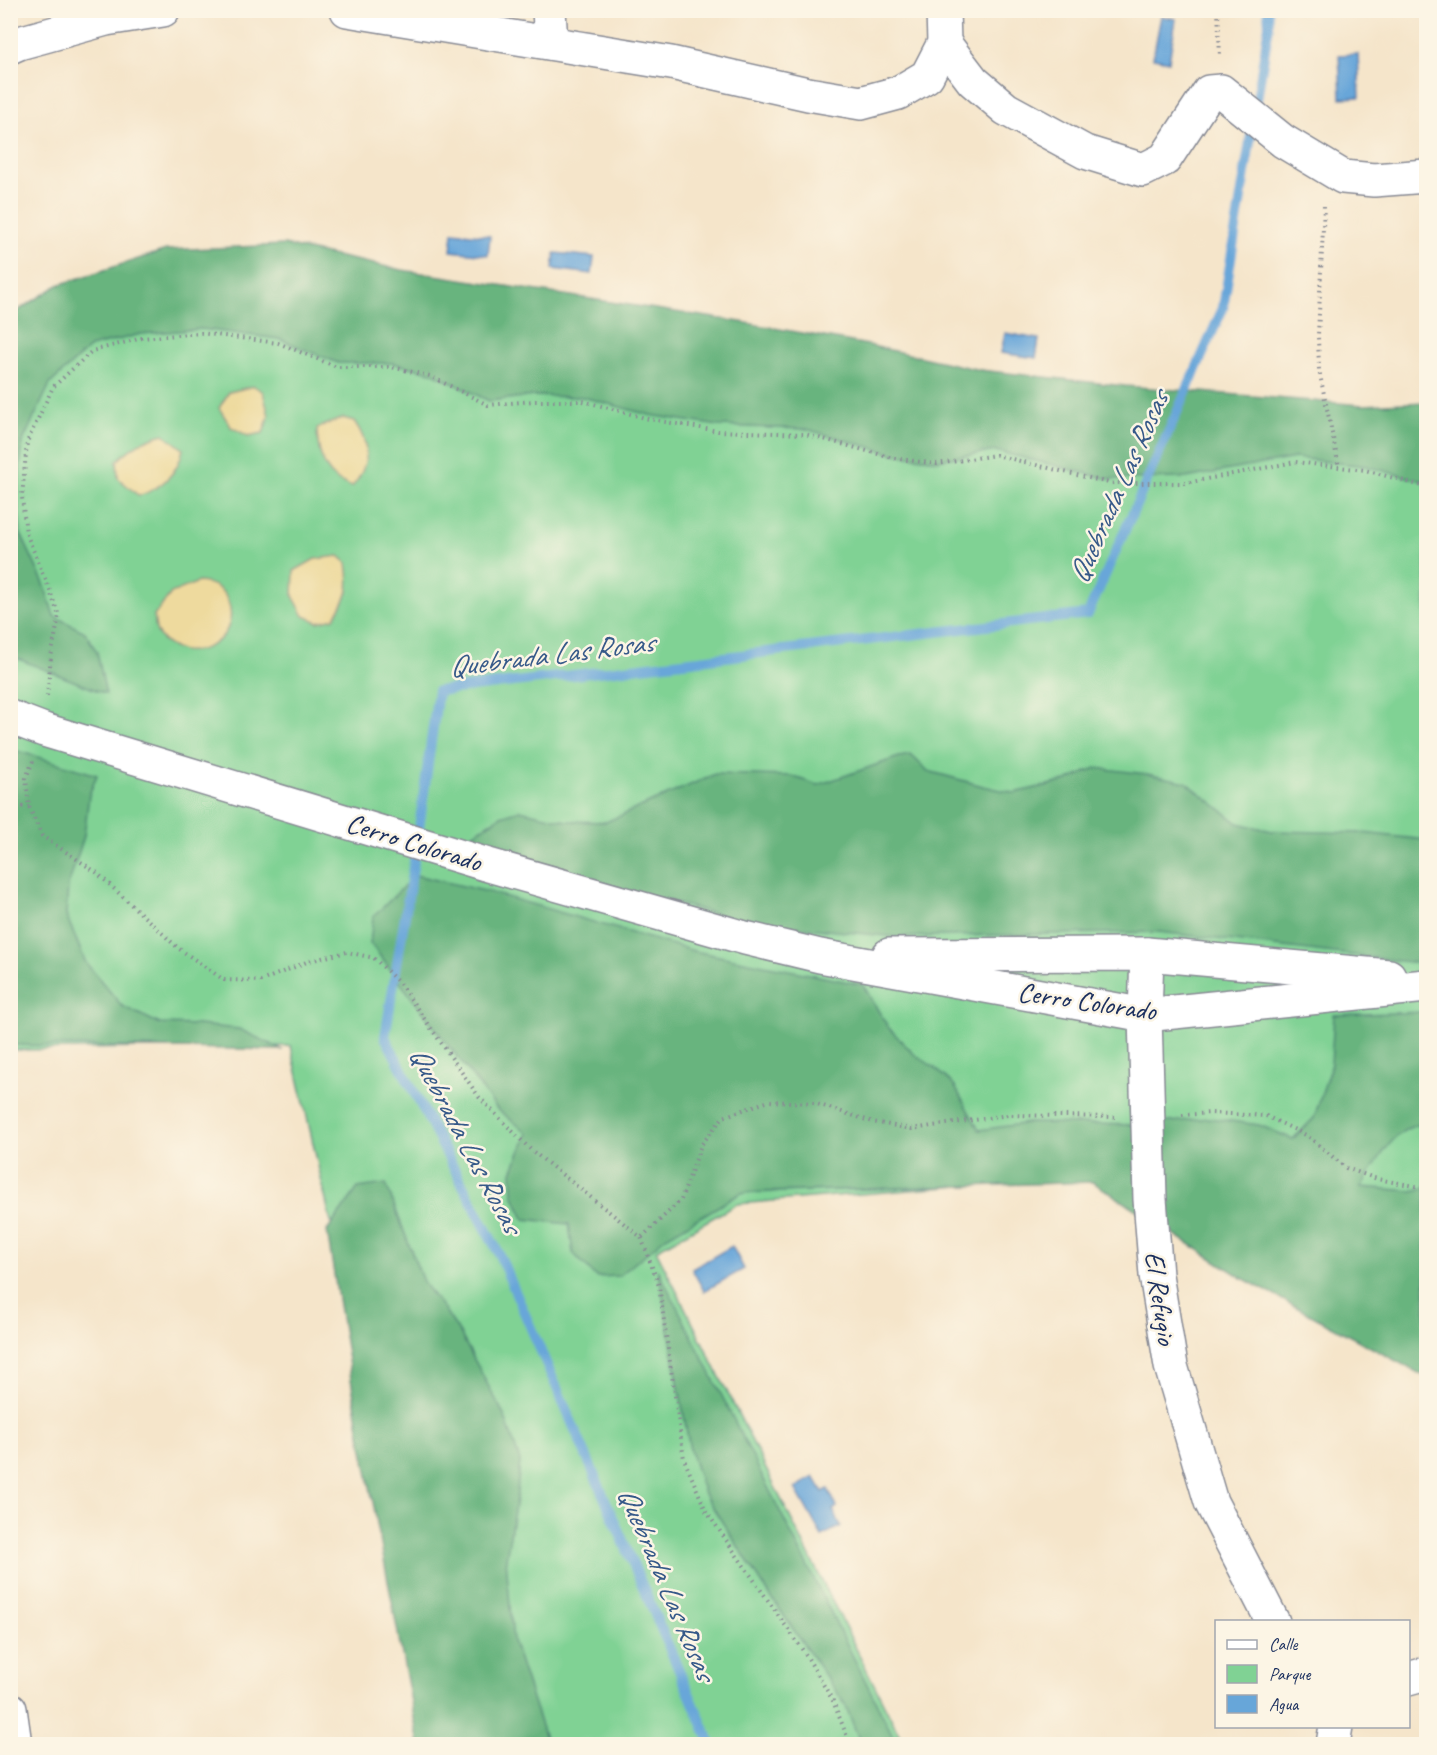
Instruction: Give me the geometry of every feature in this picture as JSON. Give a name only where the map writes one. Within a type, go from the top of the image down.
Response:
[{"type":"street","points":[[10,47],[105,15],[164,10]]},
{"type":"street","points":[[348,10],[671,63],[808,94],[861,103],[898,93],[927,76],[944,43],[944,10]]},
{"type":"street","points":[[549,10],[551,43]]},
{"type":"street","points":[[944,43],[973,81],[1006,110],[1085,152],[1143,170],[1165,159],[1209,92],[1221,91],[1283,141],[1343,177],[1374,180],[1426,176]]},
{"type":"street","name":"Cerro Colorado","points":[[10,717],[44,730],[485,864],[745,938],[820,956],[1145,1015],[1426,986]]},
{"type":"street","name":"Cerro Colorado","points":[[820,956],[945,953],[1147,954],[1426,979]]},
{"type":"street","name":"El Refugio","points":[[1147,954],[1146,1117],[1150,1199],[1156,1275],[1171,1366],[1211,1502],[1272,1620]]},
{"type":"street","points":[[1410,1678],[1426,1674]]},
{"type":"street","points":[[10,1709],[15,1744]]},
{"type":"street","points":[[1333,1744],[1336,1728]]},
{"type":"path","points":[[1218,10],[1221,91]]},
{"type":"path","points":[[1325,166],[1318,335],[1319,370],[1339,467]]},
{"type":"path","points":[[850,1744],[833,1701],[806,1655],[706,1511],[684,1459],[659,1286],[641,1237],[531,1150],[479,1097],[400,984],[374,958],[347,952],[309,961],[261,981],[224,980],[178,948],[96,872],[42,836],[29,807],[26,778],[44,730],[51,657],[59,616],[26,533],[22,497],[27,442],[53,387],[92,351],[142,338],[201,333],[278,343],[337,367],[392,367],[430,376],[488,405],[534,400],[583,401],[650,419],[718,430],[805,434],[893,458],[937,464],[996,455],[1109,483],[1186,483],[1295,462],[1365,470],[1426,487]]},
{"type":"path","points":[[10,806],[29,807]]},
{"type":"path","points":[[641,1237],[681,1200],[700,1145],[723,1117],[769,1101],[814,1103],[873,1122],[912,1129],[1008,1115],[1146,1117],[1211,1113],[1266,1116],[1308,1136],[1346,1168],[1377,1179],[1426,1188]]},
{"type":"green space","points":[[284,245],[402,270],[741,322],[863,344],[980,370],[1125,386],[1363,405],[1426,402],[1426,482],[1366,466],[1295,458],[1186,478],[1109,479],[996,451],[937,460],[894,454],[806,429],[719,426],[650,415],[583,397],[534,396],[489,401],[431,372],[392,363],[338,363],[279,339],[202,329],[141,334],[90,347],[50,384],[23,441],[17,497],[21,534],[44,584],[54,616],[85,632],[97,652],[106,694],[11,656],[11,315],[58,285],[166,250]]},
{"type":"green space","points":[[403,272],[986,371],[1126,388],[1366,410],[1426,406],[1426,1368],[1098,1175],[737,1204],[656,1250],[904,1744],[422,1744],[334,1236],[291,1046],[11,1050],[11,316]]},
{"type":"green space","points":[[11,749],[97,775],[89,795],[84,836],[68,886],[66,915],[86,963],[122,1006],[160,1024],[239,1029],[283,1050],[11,1045]]},
{"type":"green space","points":[[911,755],[928,771],[1014,793],[1066,781],[1096,768],[1147,774],[1186,782],[1238,823],[1272,831],[1363,833],[1426,840],[1426,964],[1159,932],[897,937],[747,922],[455,845],[501,816],[520,810],[567,821],[606,822],[715,774],[791,776],[818,785]]},
{"type":"green space","points":[[415,875],[489,892],[694,951],[863,985],[888,1027],[913,1053],[954,1085],[979,1130],[1029,1123],[1142,1125],[1209,1118],[1259,1125],[1293,1139],[1314,1118],[1331,1065],[1334,1015],[1426,1012],[1426,1124],[1405,1130],[1387,1146],[1361,1187],[1412,1191],[1426,1188],[1426,1377],[1244,1279],[1093,1182],[741,1193],[666,1237],[619,1276],[596,1277],[573,1253],[569,1224],[524,1219],[513,1194],[512,1172],[528,1133],[498,1110],[370,943],[373,917]]},
{"type":"green space","points":[[386,1184],[424,1284],[461,1335],[505,1417],[520,1461],[506,1559],[513,1641],[547,1744],[419,1744],[360,1434],[327,1231],[358,1188]]},
{"type":"green space","points":[[658,1269],[897,1744],[861,1744],[845,1704],[704,1494],[690,1450]]},
{"type":"sand","points":[[254,386],[263,392],[269,416],[263,433],[248,436],[231,427],[219,408],[229,392]]},
{"type":"sand","points":[[343,418],[354,421],[365,446],[363,470],[352,487],[330,473],[323,461],[318,441],[317,428]]},
{"type":"sand","points":[[164,434],[183,449],[181,458],[173,472],[162,484],[139,496],[118,478],[117,461],[138,444]]},
{"type":"sand","points":[[339,556],[347,563],[348,572],[349,586],[343,604],[334,618],[318,622],[304,616],[293,596],[294,571],[315,559]]},
{"type":"sand","points":[[198,582],[208,583],[223,592],[228,601],[231,616],[227,629],[219,640],[195,651],[181,650],[169,645],[158,634],[154,616],[171,593]]},
{"type":"water","points":[[1161,16],[1176,19],[1169,61],[1153,58]]},
{"type":"water","points":[[1358,54],[1360,97],[1341,98],[1339,55]]},
{"type":"water","points":[[453,232],[490,236],[488,255],[451,251]]},
{"type":"water","points":[[555,253],[594,257],[592,274],[553,269]]},
{"type":"water","points":[[1005,333],[1039,339],[1036,358],[1001,353]]},
{"type":"water","points":[[732,1246],[744,1269],[704,1291],[692,1269]]},
{"type":"water","points":[[814,1477],[823,1492],[828,1489],[837,1507],[833,1510],[841,1526],[822,1536],[795,1488]]},
{"type":"waterway","name":"Quebrada Las Rosas","points":[[711,1744],[498,1252],[385,1037],[417,843],[438,691],[1088,614],[1223,308],[1269,25],[1268,10]]}]
